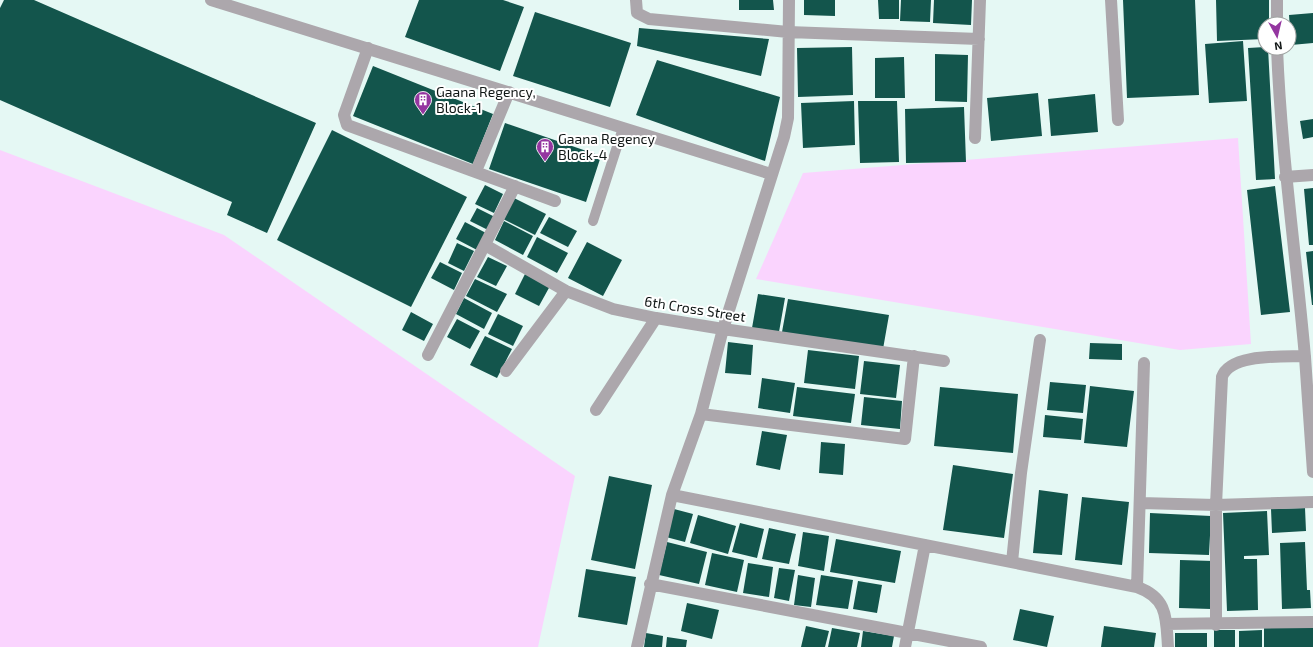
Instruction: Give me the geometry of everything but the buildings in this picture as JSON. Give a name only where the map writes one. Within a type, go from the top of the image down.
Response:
[{"type":"street","points":[[212,0],[229,3],[771,174]]},
{"type":"street","points":[[636,0],[637,13],[649,19],[788,32],[979,39]]},
{"type":"street","points":[[637,647],[650,584],[672,495],[701,414],[722,329],[784,136],[788,118],[789,0]]},
{"type":"street","points":[[975,138],[980,0]]},
{"type":"street","points":[[1110,0],[1118,120]]},
{"type":"street","points":[[1277,0],[1277,16]]},
{"type":"street","points":[[368,48],[344,115],[347,125],[555,201]]},
{"type":"street","points":[[1277,56],[1279,98],[1286,177],[1305,356],[1313,472]]},
{"type":"street","points":[[476,171],[509,92]]},
{"type":"street","points":[[1286,177],[1313,175]]},
{"type":"street","points":[[428,355],[515,186]]},
{"type":"street","name":"6th Cross Street","points":[[485,245],[566,292],[613,309],[722,329],[944,361]]},
{"type":"street","points":[[506,372],[566,292]]},
{"type":"street","points":[[596,410],[656,318]]},
{"type":"street","points":[[1012,562],[1021,473],[1040,340]]},
{"type":"street","points":[[701,414],[905,439],[914,356]]},
{"type":"street","points":[[1216,625],[1216,505],[1222,377],[1224,370],[1240,361],[1305,356]]},
{"type":"street","points":[[1137,587],[1144,363]]},
{"type":"street","points":[[672,495],[1137,587],[1151,592],[1161,604],[1166,624],[1168,647]]},
{"type":"street","points":[[1140,503],[1216,505],[1313,502]]},
{"type":"street","points":[[905,647],[925,545]]},
{"type":"street","points":[[650,584],[981,647]]},
{"type":"street","points":[[1166,624],[1216,625],[1313,622]]},
{"type":"lane","points":[[593,221],[623,128]]},
{"type":"shaded area","points":[[1238,138],[1251,344],[1180,350],[756,279],[803,173]]},
{"type":"shaded area","points":[[0,150],[224,235],[575,476],[538,647],[0,647]]},
{"type":"place","name":"Gaana Regency, Block-1","points":[[423,115]]},
{"type":"place","name":"Gaana Regency Block-4","points":[[545,162]]}]
